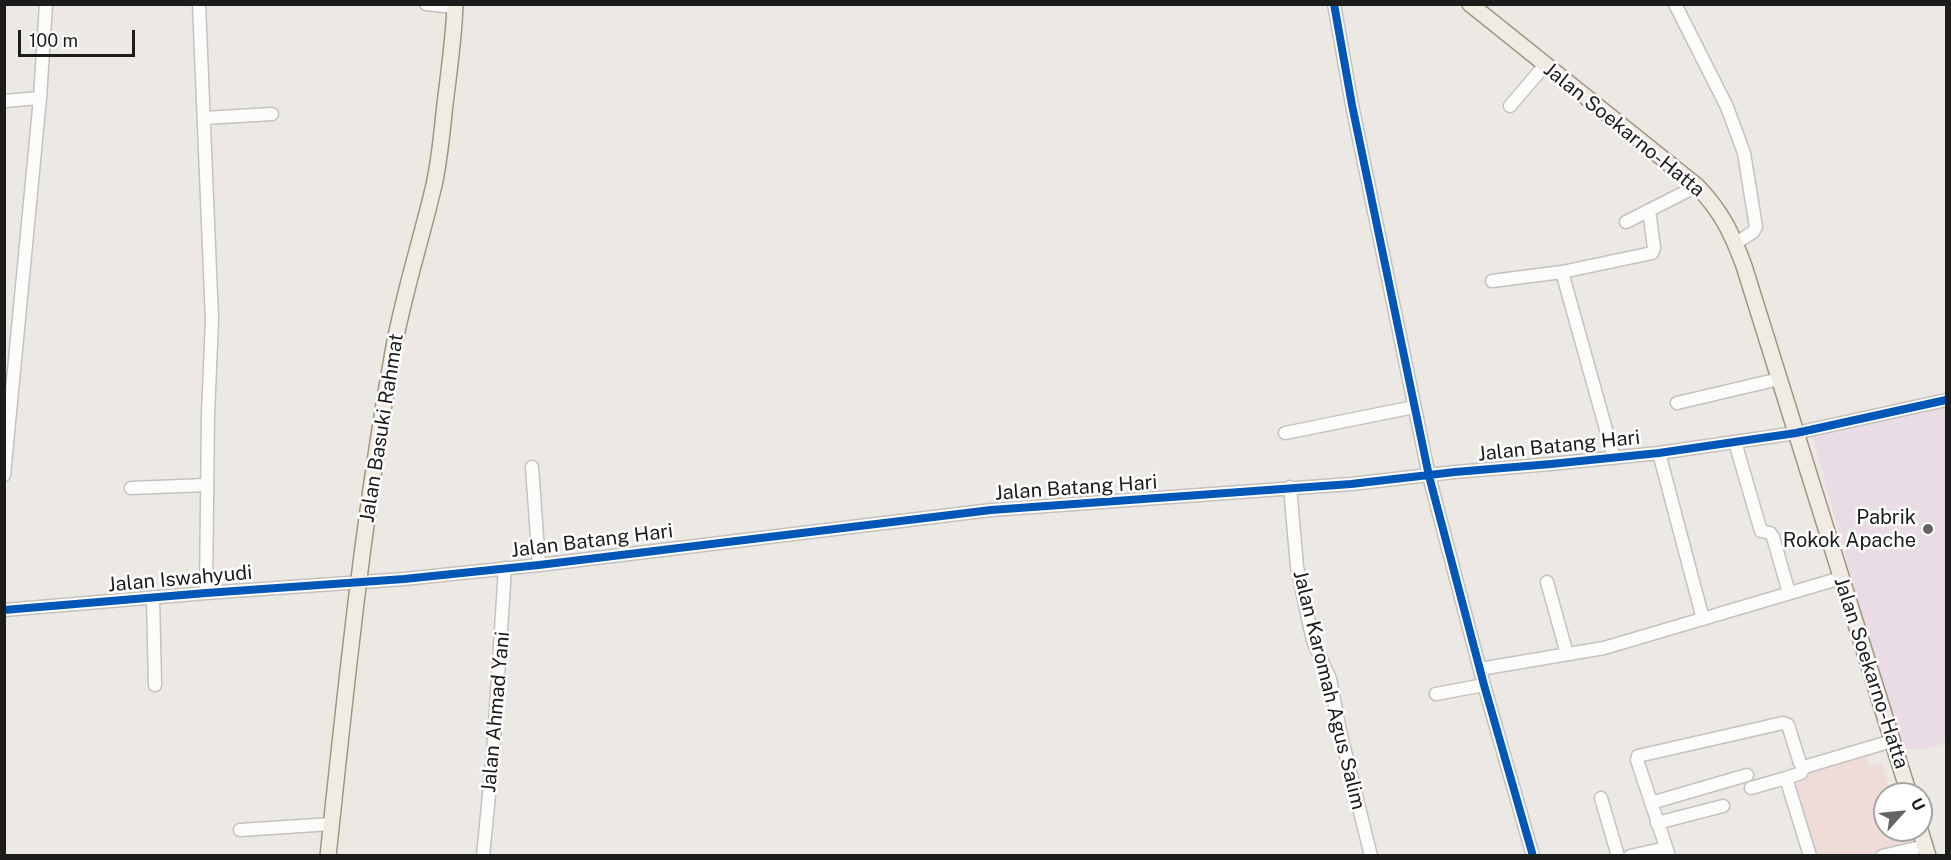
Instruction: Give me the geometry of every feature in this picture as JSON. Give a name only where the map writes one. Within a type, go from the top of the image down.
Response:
[{"type":"main road","name":"Jalan Soekarno-Hatta","points":[[1470,4],[1696,186],[1713,203],[1726,223],[1736,243],[1905,782]]},
{"type":"main road","name":"Jalan Basuki Rahmat","points":[[328,855],[358,582],[393,352],[410,272],[437,167],[455,6]]},
{"type":"street","points":[[4,475],[7,413],[40,98],[46,4]]},
{"type":"street","points":[[199,4],[212,320],[206,485],[206,593]]},
{"type":"street","points":[[426,4],[455,6]]},
{"type":"street","points":[[1334,4],[1352,105],[1429,476],[1484,686],[1533,855]]},
{"type":"street","points":[[1675,4],[1727,107],[1744,153],[1756,227],[1753,232],[1736,243]]},
{"type":"street","points":[[1510,106],[1545,65]]},
{"type":"street","points":[[4,101],[40,98]]},
{"type":"street","points":[[204,118],[272,114]]},
{"type":"street","points":[[1626,222],[1696,186]]},
{"type":"street","points":[[1492,281],[1562,272],[1652,253],[1654,248],[1649,210]]},
{"type":"street","points":[[1562,272],[1614,458]]},
{"type":"street","points":[[1677,403],[1779,379]]},
{"type":"street","name":"Jalan Batang Hari","points":[[358,582],[539,565],[991,510],[1351,484],[1659,453],[1796,433],[1947,400]]},
{"type":"street","points":[[1285,433],[1414,407]]},
{"type":"street","points":[[1735,442],[1761,531],[1770,533],[1773,537],[1790,593]]},
{"type":"street","points":[[1659,453],[1703,620]]},
{"type":"street","points":[[532,467],[539,565]]},
{"type":"street","points":[[131,488],[206,485]]},
{"type":"street","name":"Jalan Karomah Agus Salim","points":[[1290,487],[1297,567],[1313,641],[1330,679],[1340,731],[1371,855]]},
{"type":"street","name":"Jalan Ahmad Yani","points":[[483,855],[494,754],[506,568]]},
{"type":"street","points":[[1480,669],[1604,648],[1841,578]]},
{"type":"street","name":"Jalan Iswahyudi","points":[[4,610],[358,582]]},
{"type":"street","points":[[1548,582],[1567,654]]},
{"type":"street","points":[[153,597],[155,685]]},
{"type":"street","points":[[1436,694],[1484,686]]},
{"type":"street","points":[[1630,855],[1667,852],[1637,760],[1638,756],[1783,723],[1788,725],[1800,763],[1804,767]]},
{"type":"street","points":[[1751,788],[1801,773],[1804,767],[1892,741]]},
{"type":"street","points":[[1651,803],[1748,775]]},
{"type":"street","points":[[1786,778],[1810,855]]},
{"type":"street","points":[[1601,798],[1618,855]]},
{"type":"street","points":[[1657,823],[1722,806]]},
{"type":"street","points":[[240,830],[331,824]]},
{"type":"street","points":[[1882,855],[1926,851]]},
{"type":"shaded area","name":"Pabrik Rokok Apache","points":[[1946,405],[1946,743],[1921,750],[1898,747],[1812,434]]},
{"type":"shaded area","points":[[1866,756],[1869,767],[1882,763],[1888,782],[1873,782],[1873,842],[1906,842],[1907,844],[1866,855],[1813,855],[1789,779]]},
{"type":"cycle path","points":[[1334,4],[1352,105],[1429,476],[1484,685],[1533,856]]},
{"type":"cycle path","points":[[4,610],[404,579],[539,565],[991,510],[1351,484],[1659,453],[1796,433],[1946,400]]},
{"type":"place","name":"Pabrik Rokok Apache","points":[[1928,529]]}]
